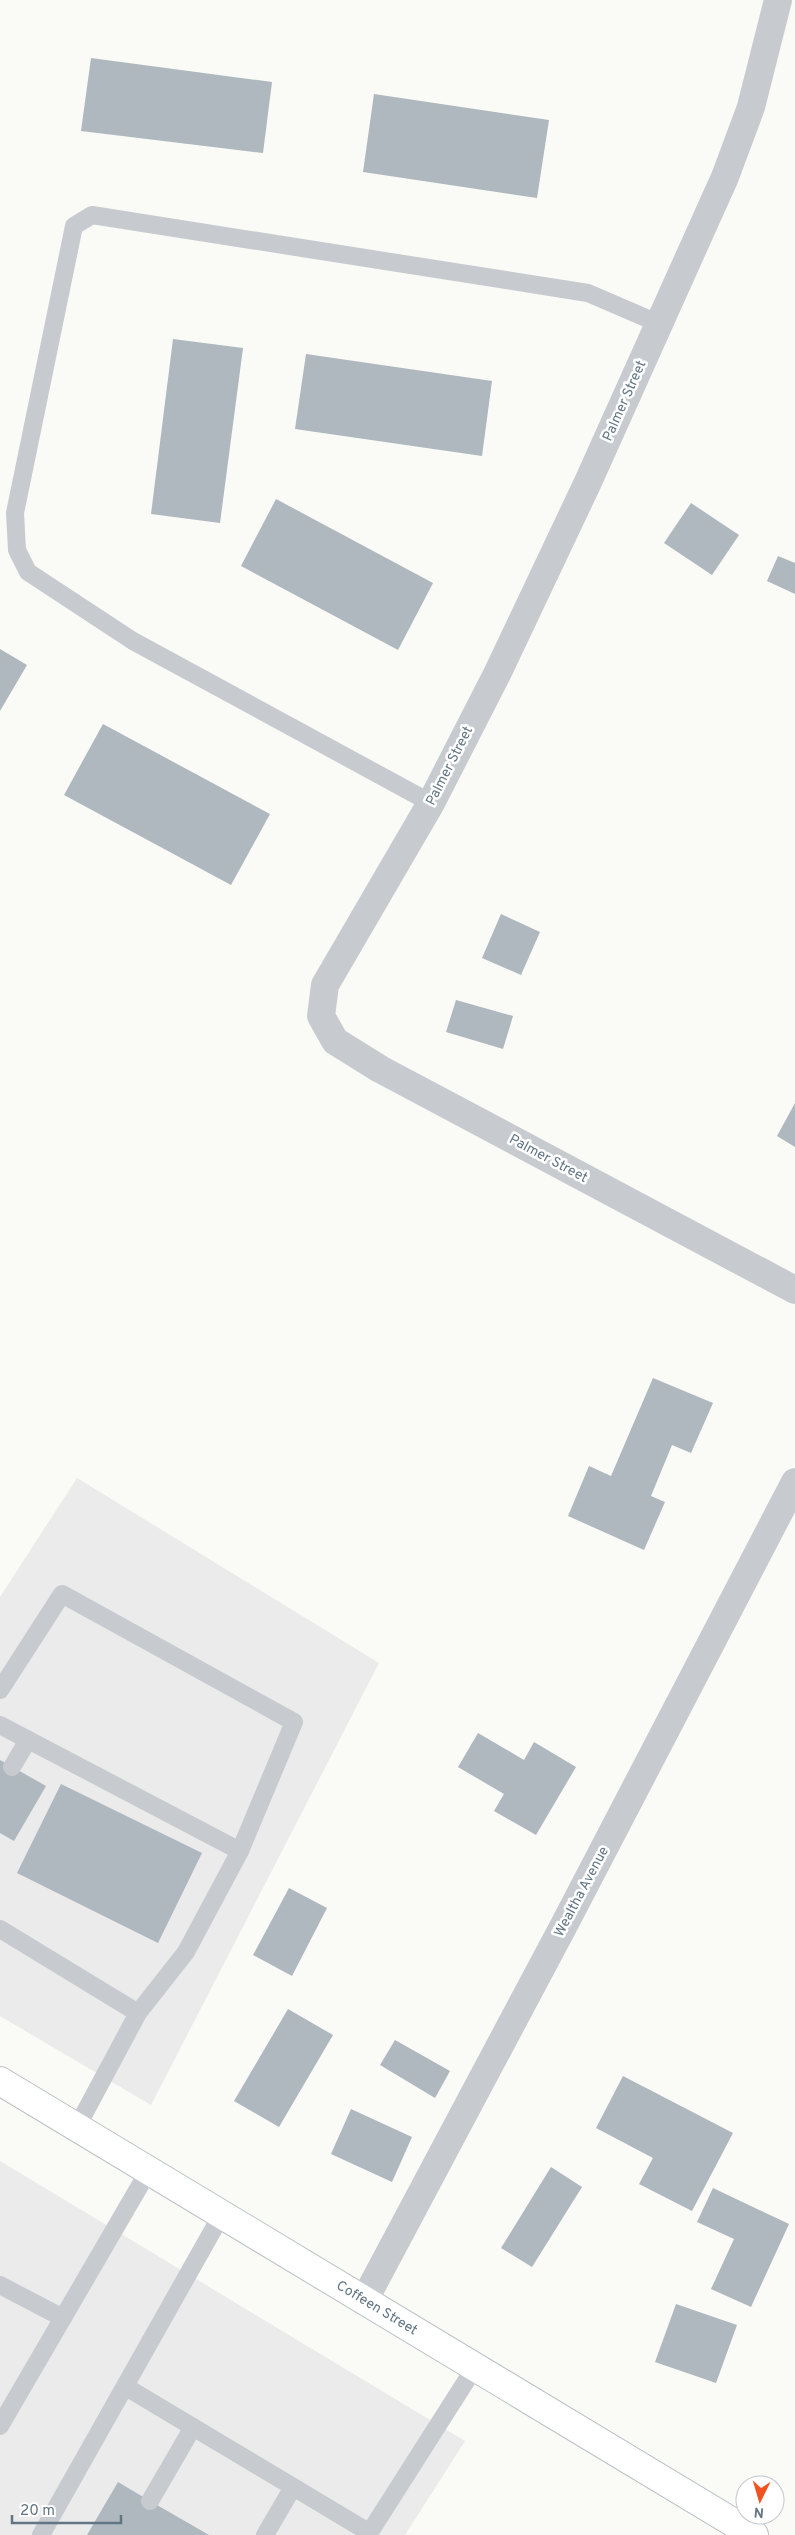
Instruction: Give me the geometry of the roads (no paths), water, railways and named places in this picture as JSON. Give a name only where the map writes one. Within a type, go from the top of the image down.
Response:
[{"type":"main road","name":"Coffeen Street","points":[[0,2081],[365,2299],[754,2535]]},
{"type":"street","name":"Palmer Street","points":[[778,0],[751,106],[735,151],[660,324],[584,491],[498,672],[431,803],[325,985],[321,1016],[335,1041],[380,1070],[795,1290]]},
{"type":"street","name":"Wealtha Avenue","points":[[365,2299],[568,1919],[795,1482]]},
{"type":"lane","points":[[431,803],[133,641],[28,572],[17,550],[15,513],[74,226],[92,215],[588,293],[660,324]]},
{"type":"lane","points":[[0,1690],[62,1594],[294,1722],[240,1851],[186,1952],[138,2013],[77,2127]]},
{"type":"lane","points":[[0,1725],[240,1851]]},
{"type":"lane","points":[[12,1767],[28,1740]]},
{"type":"lane","points":[[0,1929],[138,2013]]},
{"type":"lane","points":[[0,2426],[149,2170]]},
{"type":"lane","points":[[41,2535],[222,2214]]},
{"type":"lane","points":[[0,2285],[63,2318]]},
{"type":"lane","points":[[126,2387],[369,2534],[475,2366]]},
{"type":"lane","points":[[150,2501],[193,2427]]},
{"type":"lane","points":[[265,2535],[293,2487]]}]
